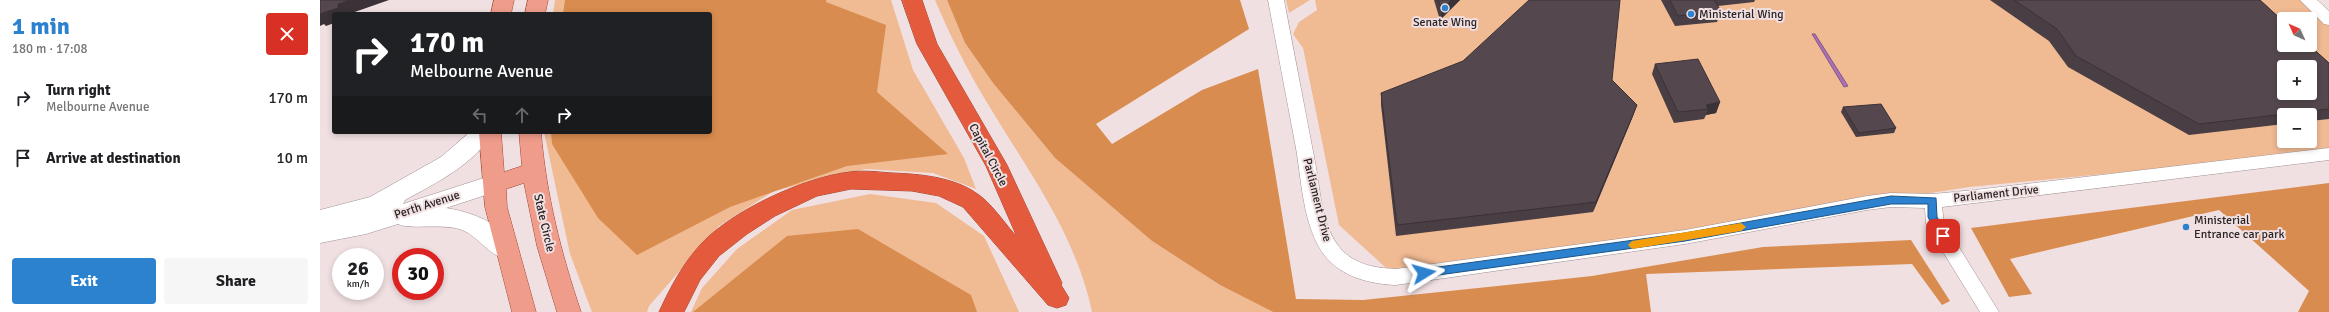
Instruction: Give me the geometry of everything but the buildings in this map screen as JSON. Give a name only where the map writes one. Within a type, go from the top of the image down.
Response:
[{"type":"highway","name":"Capital Circle","points":[[912,0],[927,44],[996,165],[1024,224],[1058,305]]},
{"type":"highway","points":[[671,312],[692,272],[711,249],[739,227],[767,210],[814,188],[851,180],[912,182],[943,188],[971,201],[1058,305]]},
{"type":"main road","points":[[501,12],[504,0]]},
{"type":"main road","points":[[535,12],[538,0]]},
{"type":"main road","points":[[490,134],[492,176],[496,207],[506,250],[524,312]]},
{"type":"main road","name":"State Circle","points":[[530,134],[540,209],[555,272],[568,312]]},
{"type":"main road","name":"Perth Avenue","points":[[492,176],[533,163]]},
{"type":"street","name":"Parliament Drive","points":[[1276,0],[1314,198],[1324,238],[1330,250],[1342,261],[1367,274],[1386,277],[1685,237],[1867,203],[1891,200],[1932,201],[2152,177],[2329,154]]},
{"type":"street","points":[[2308,0],[2329,20]]},
{"type":"street","points":[[366,217],[463,152],[480,134]]},
{"type":"street","name":"Perth Avenue","points":[[320,234],[366,217],[492,176]]},
{"type":"street","points":[[1932,201],[1935,224],[1990,312]]},
{"type":"street","points":[[366,217],[448,218],[477,226],[506,250]]},
{"type":"street","name":"Perth Avenue","points":[[320,219],[366,217]]},
{"type":"shaded area","points":[[555,0],[891,0],[913,70],[964,158],[976,189],[933,173],[865,169],[774,191],[719,226],[649,306],[647,312],[592,312],[570,254],[544,134],[712,134],[712,12],[553,12]]},
{"type":"shaded area","points":[[565,0],[826,0],[826,2],[886,25],[877,92],[948,154],[847,166],[730,207],[637,255],[598,218],[552,144],[551,134],[712,134],[712,12],[563,12]]},
{"type":"shaded area","points":[[935,0],[947,0],[965,43],[993,83],[1055,158],[1152,241],[1220,285],[1273,312],[1092,312],[1084,283],[1062,229],[1048,202],[972,76],[952,39]]},
{"type":"shaded area","points":[[947,0],[1240,0],[1249,29],[1096,124],[1112,144],[1202,90],[1258,69],[1296,299],[1363,300],[1592,276],[1763,247],[1911,240],[1950,301],[1942,305],[1912,264],[1646,274],[1651,312],[1273,312],[1220,285],[1152,241],[1055,158],[993,83],[965,43]]},
{"type":"shaded area","points":[[1286,0],[1310,0],[1289,13]]},
{"type":"shaded area","points":[[1315,0],[2308,0],[2329,20],[2329,152],[1969,187],[1396,277],[1339,225],[1303,48],[1293,34],[1299,22],[1317,10]]},
{"type":"shaded area","points":[[1812,34],[1815,34],[1848,86],[1844,87]]},
{"type":"shaded area","points":[[2329,183],[2329,312],[2298,312],[2309,291],[2219,210],[2010,259],[2032,294],[2009,297],[1971,228]]},
{"type":"shaded area","points":[[870,194],[936,203],[984,236],[1019,312],[691,312],[702,288],[737,249],[792,210]]},
{"type":"shaded area","points":[[858,229],[971,295],[977,312],[693,312],[787,236]]},
{"type":"slow traffic","points":[[1632,245],[1741,227]]},
{"type":"place","name":"Senate Wing","points":[[1445,8]]},
{"type":"place","name":"Ministerial Wing","points":[[1691,14]]},
{"type":"place","name":"Ministerial Entrance car park","points":[[2186,227]]},
{"type":"route","points":[[1424,273],[1685,237],[1867,203],[1891,200],[1932,201],[1932,217],[1943,236]]}]
